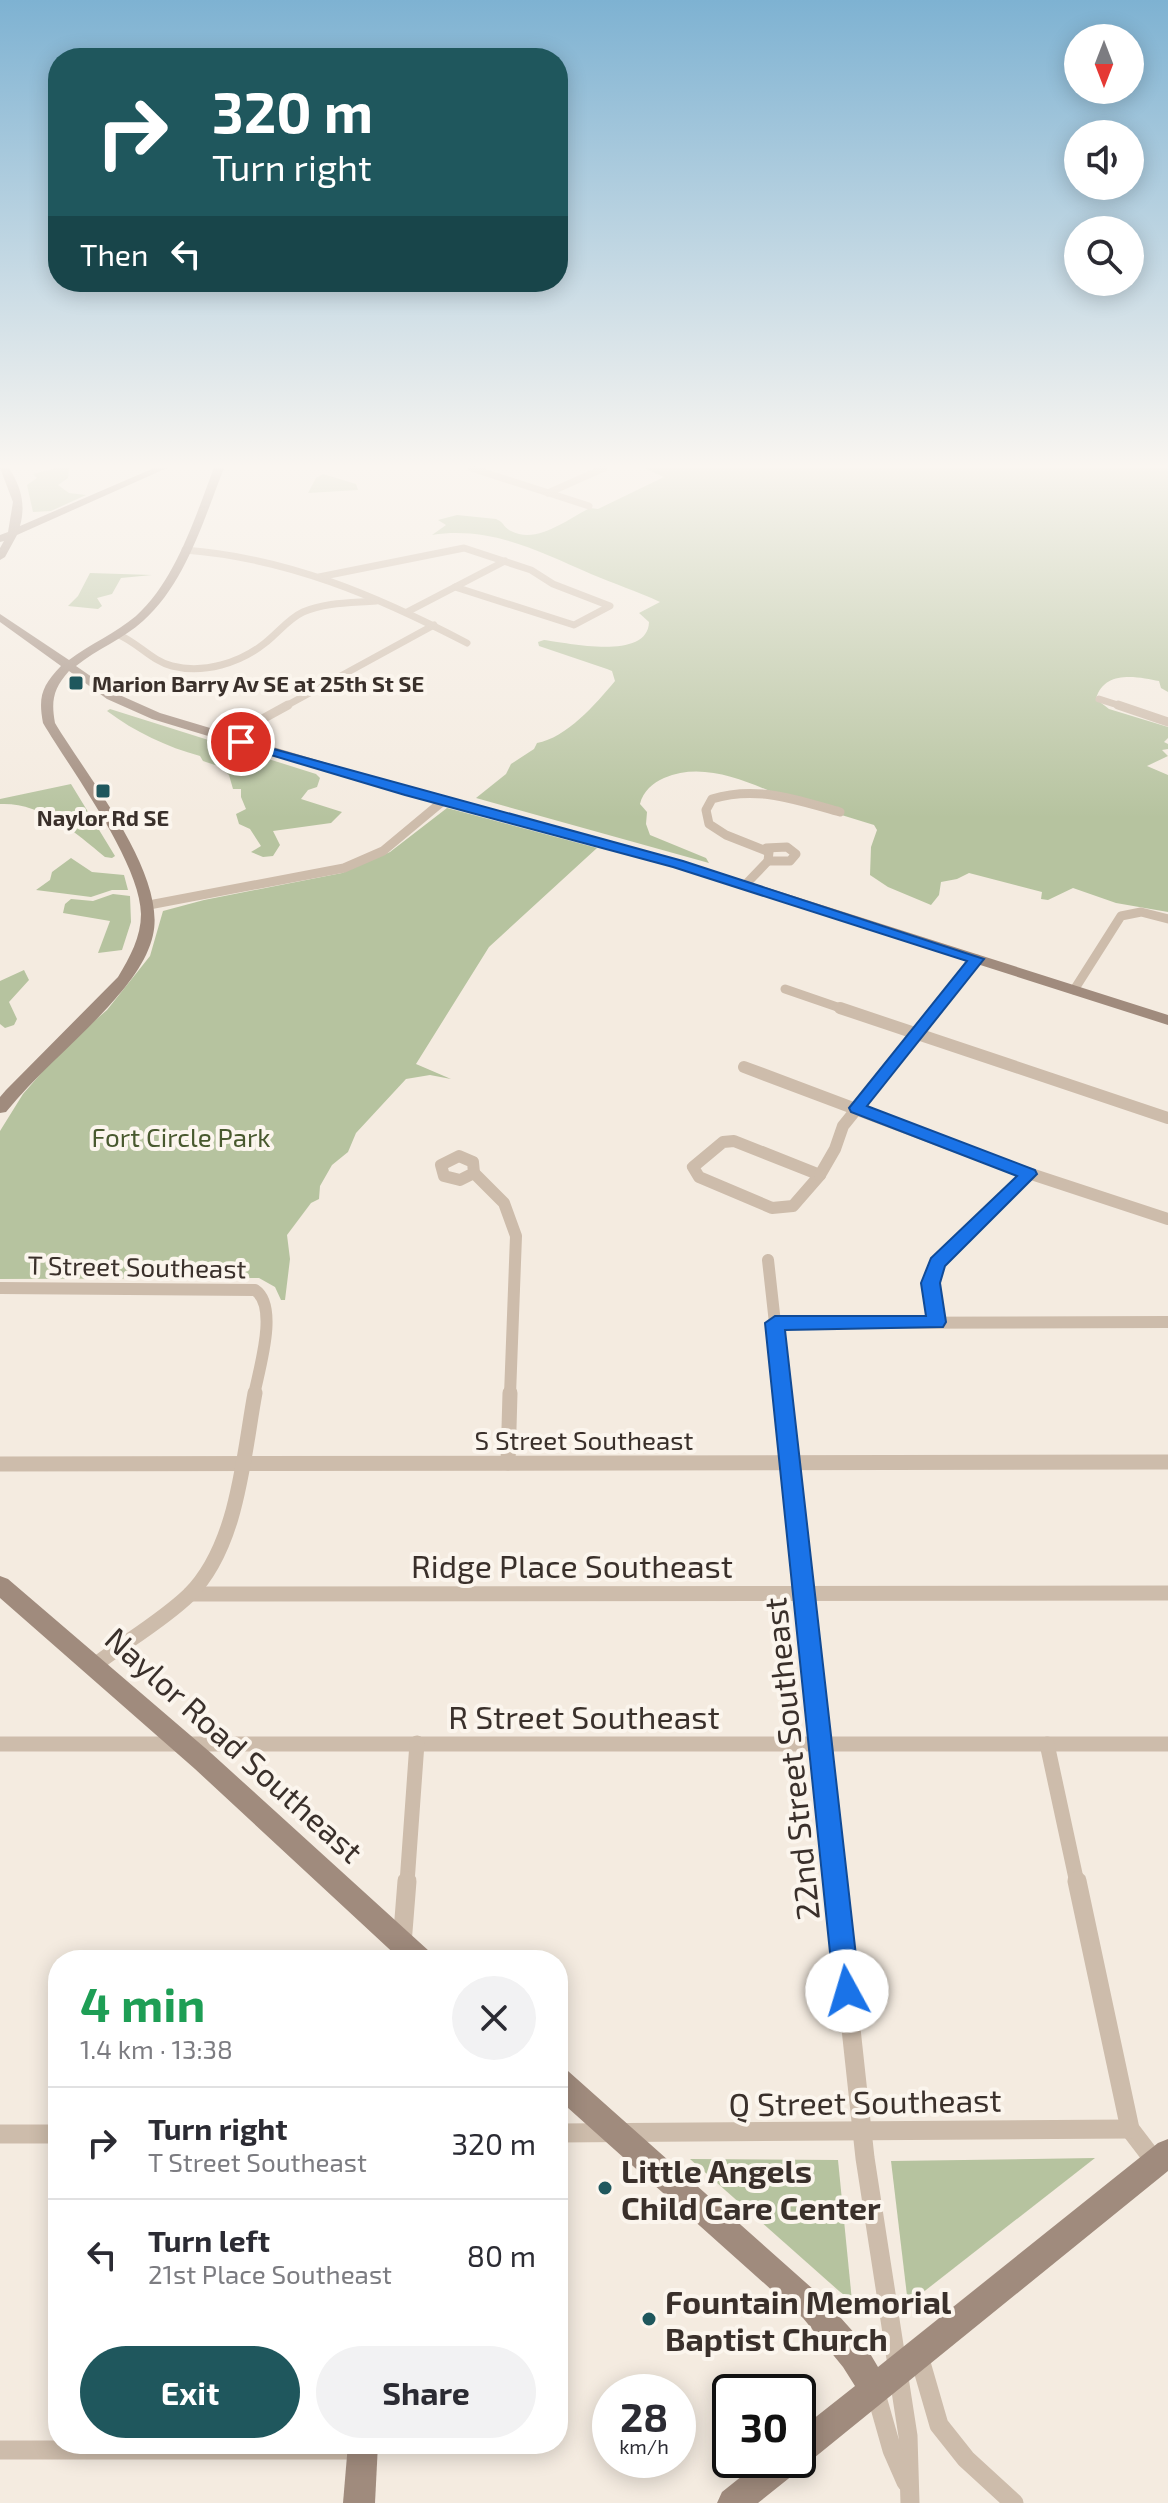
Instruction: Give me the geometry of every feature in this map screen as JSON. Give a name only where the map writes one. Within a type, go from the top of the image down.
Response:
[{"type":"main road","points":[[0,1108],[35,1067],[118,986],[142,943],[149,905],[138,866],[47,716],[48,692],[68,665],[119,635],[150,608],[164,585]]},
{"type":"main road","points":[[0,617],[128,705],[228,738],[443,801],[609,844],[745,885],[1168,1020]]},
{"type":"main road","name":"Naylor Road Southeast","points":[[0,1585],[183,1743],[403,1950]]},
{"type":"main road","points":[[568,2090],[813,2308],[854,2356],[897,2373]]},
{"type":"main road","points":[[816,2437],[1162,2158]]},
{"type":"main road","points":[[359,2503],[362,2454]]},
{"type":"main road","points":[[733,2503],[764,2478]]},
{"type":"street","points":[[339,585],[407,612],[467,643]]},
{"type":"street","points":[[407,612],[459,585]]},
{"type":"street","points":[[455,587],[574,625],[610,606],[561,585]]},
{"type":"street","points":[[119,635],[134,641],[165,664],[210,667],[253,651],[307,610],[335,604],[379,601]]},
{"type":"street","points":[[228,738],[434,625]]},
{"type":"street","points":[[1099,699],[1168,722]]},
{"type":"street","points":[[768,861],[790,861],[796,854],[780,845],[766,848],[716,830],[705,817],[708,803],[722,795],[755,790],[840,812]]},
{"type":"street","points":[[149,905],[344,868],[383,851],[443,801]]},
{"type":"street","points":[[745,885],[768,861],[770,857],[766,848]]},
{"type":"street","points":[[1074,990],[1121,916],[1135,912],[1168,919]]},
{"type":"street","points":[[821,1176],[734,1141],[723,1142],[693,1167],[699,1177],[776,1209],[793,1206],[821,1176],[839,1145],[843,1126],[977,959]]},
{"type":"street","points":[[785,989],[1168,1118]]},
{"type":"street","points":[[744,1067],[1029,1174],[1168,1219]]},
{"type":"street","points":[[474,1173],[504,1203],[516,1236],[508,1463]]},
{"type":"street","points":[[936,1322],[930,1283],[937,1263],[1029,1174]]},
{"type":"street","name":"22nd Street Southeast","points":[[768,1260],[862,2132],[877,2251],[908,2436],[910,2496]]},
{"type":"street","name":"T Street Southeast","points":[[0,1288],[250,1288],[261,1292],[267,1302],[268,1316],[242,1463]]},
{"type":"street","points":[[775,1323],[1168,1322]]},
{"type":"street","name":"S Street Southeast","points":[[0,1464],[1168,1462]]},
{"type":"street","points":[[95,1665],[190,1594],[214,1561],[227,1533],[242,1463]]},
{"type":"street","name":"Ridge Place Southeast","points":[[190,1594],[1168,1593]]},
{"type":"street","points":[[408,1950],[417,1743]]},
{"type":"street","name":"R Street Southeast","points":[[0,1744],[1168,1744]]},
{"type":"street","points":[[1047,1744],[1130,2129],[1162,2158]]},
{"type":"street","name":"Q Street Southeast","points":[[568,2133],[1130,2129]]},
{"type":"street","points":[[0,2134],[48,2134]]},
{"type":"street","points":[[897,2373],[966,2459],[1014,2503]]},
{"type":"street","name":"22nd Street Southeast","points":[[897,2373],[892,2450],[910,2496]]},
{"type":"street","points":[[0,2450],[48,2450]]},
{"type":"green space","points":[[84,585],[117,585],[112,594],[97,598],[102,606],[98,609],[68,606]]},
{"type":"green space","points":[[617,585],[1168,585],[1168,692],[1161,688],[1159,681],[1123,677],[1106,683],[1096,699],[1109,709],[1168,727],[1168,738],[1164,742],[1168,744],[1168,749],[1162,750],[1168,756],[1147,766],[1168,775],[1168,912],[1116,903],[1073,888],[1048,900],[1041,899],[1042,892],[969,873],[941,882],[939,895],[931,905],[888,887],[870,875],[871,847],[877,830],[874,825],[715,773],[681,773],[664,778],[649,788],[640,804],[647,812],[646,824],[650,835],[706,858],[709,863],[476,798],[506,774],[511,764],[534,749],[537,743],[559,734],[580,719],[615,681],[612,671],[539,646],[538,642],[544,640],[605,647],[636,642],[645,634],[649,622],[639,613],[660,602]]},
{"type":"green space","points":[[110,709],[316,774],[320,778],[317,787],[308,790],[301,799],[342,812],[331,823],[273,831],[280,845],[273,856],[263,857],[251,852],[261,846],[250,829],[239,824],[236,814],[246,809],[241,789],[233,789],[229,775],[218,766],[203,761],[200,756],[140,732],[107,711]]},
{"type":"green space","points":[[71,784],[115,856],[112,858],[105,857],[43,813],[0,804],[0,799]]},
{"type":"green space","name":"Fort Circle Park","points":[[447,808],[597,848],[489,947],[416,1064],[451,1079],[430,1075],[406,1079],[356,1133],[348,1152],[332,1165],[320,1186],[319,1199],[311,1203],[287,1235],[290,1259],[285,1300],[281,1300],[275,1287],[259,1278],[0,1279],[0,1131],[23,1094],[64,1047],[107,1010],[150,956],[163,911],[342,873],[390,852]]},
{"type":"green space","points":[[71,858],[92,872],[124,875],[128,890],[112,890],[91,897],[36,890],[50,880],[52,872]]},
{"type":"green space","points":[[113,894],[130,896],[131,922],[122,950],[98,953],[110,921],[63,913],[65,904],[71,899],[93,901]]},
{"type":"green space","points":[[24,970],[29,980],[9,1002],[17,1019],[14,1025],[5,1028],[0,1024],[0,981]]},
{"type":"green space","points":[[1095,2158],[908,2304],[891,2161]]},
{"type":"green space","points":[[690,2159],[838,2160],[852,2301],[839,2291]]},
{"type":"place","name":"Marion Barry Av SE at 25th St SE","points":[[76,683]]},
{"type":"place","name":"Naylor Rd SE","points":[[103,791]]},
{"type":"place","name":"Little Angels Child Care Center","points":[[605,2188]]},
{"type":"place","name":"Fountain Memorial Baptist Church","points":[[649,2319]]},
{"type":"route","points":[[241,742],[409,792],[678,864],[977,959],[857,1108],[1029,1174],[937,1263],[930,1283],[936,1322],[775,1323],[847,1991]]}]
